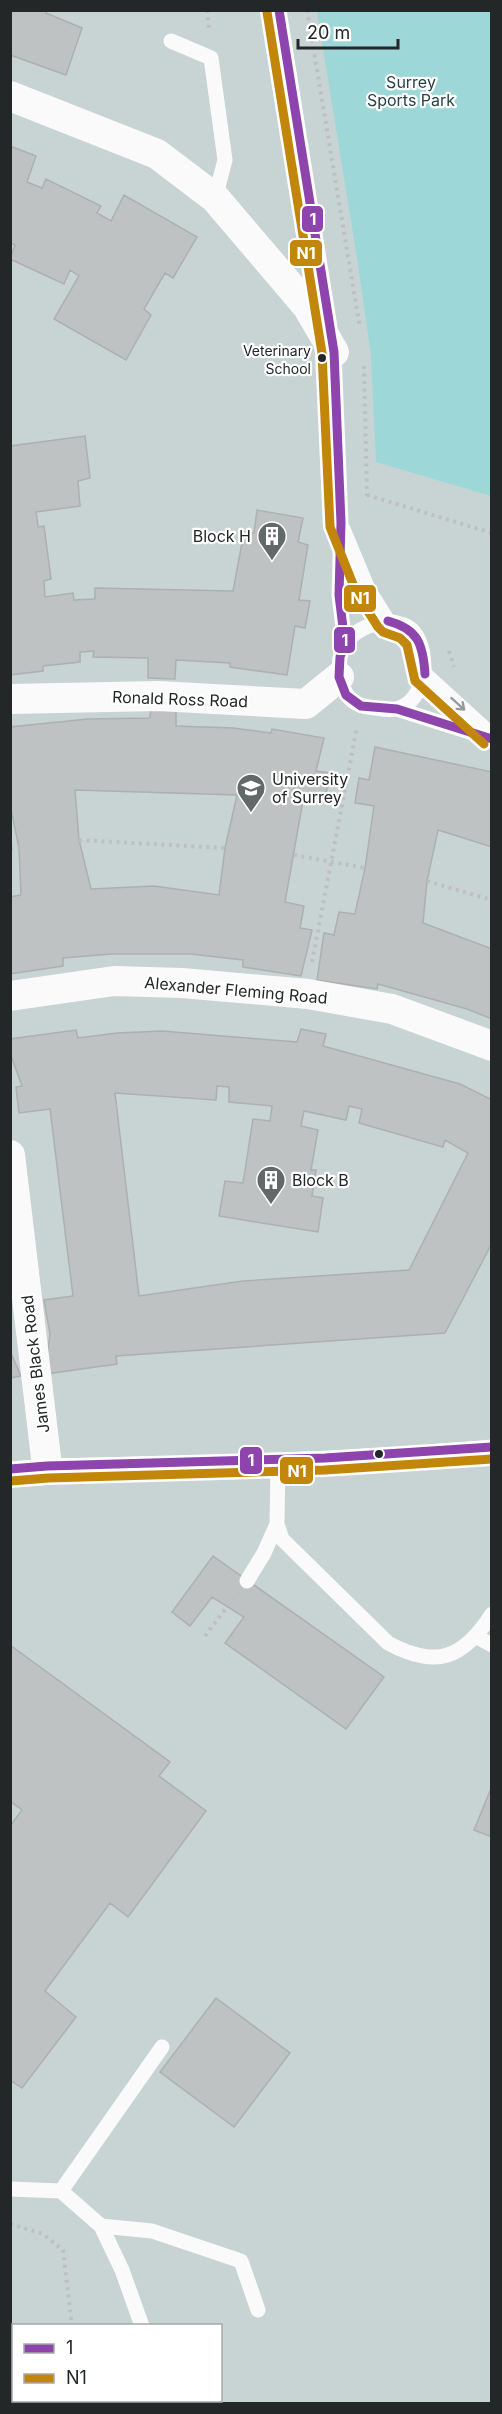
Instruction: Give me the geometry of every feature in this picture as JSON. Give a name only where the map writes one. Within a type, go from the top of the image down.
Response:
[{"type":"street","points":[[10,96],[157,154],[215,198],[307,306],[334,351]]},
{"type":"street","name":"Ronald Ross Road","points":[[10,699],[158,696],[306,704],[339,677]]},
{"type":"street","name":"Alexander Fleming Road","points":[[10,996],[114,981],[182,983],[308,994],[392,1009],[492,1046]]},
{"type":"street","name":"James Black Road","points":[[10,1155],[47,1466]]},
{"type":"lane","points":[[279,10],[334,351],[341,523],[339,595],[345,644]]},
{"type":"lane","points":[[171,41],[212,58],[225,160],[215,198]]},
{"type":"lane","points":[[341,523],[368,589],[388,621]]},
{"type":"lane","points":[[397,709],[410,701],[425,674],[424,657],[413,631],[404,624],[388,621],[363,627],[352,634],[340,657],[339,677],[346,695],[361,706],[397,709],[492,737]]},
{"type":"lane","points":[[425,674],[492,737]]},
{"type":"lane","points":[[10,1468],[278,1462],[396,1456],[492,1447]]},
{"type":"lane","points":[[278,1462],[277,1524],[282,1539],[388,1643],[413,1654],[437,1657],[451,1655],[477,1637],[492,1614]]},
{"type":"lane","points":[[247,1581],[264,1553],[277,1524]]},
{"type":"lane","points":[[477,1637],[492,1645]]},
{"type":"lane","points":[[61,2191],[162,2047]]},
{"type":"lane","points":[[10,2189],[61,2191],[101,2226],[122,2270],[142,2324]]},
{"type":"lane","points":[[101,2226],[152,2231],[241,2261],[258,2310]]},
{"type":"path","points":[[307,10],[360,332]]},
{"type":"path","points":[[363,354],[368,495],[492,533]]},
{"type":"path","points":[[308,994],[330,862],[361,706]]},
{"type":"path","points":[[80,840],[225,848]]},
{"type":"path","points":[[10,849],[19,848]]},
{"type":"path","points":[[294,855],[365,868]]},
{"type":"path","points":[[428,881],[492,900]]},
{"type":"path","points":[[205,1636],[247,1581]]},
{"type":"path","points":[[10,2224],[43,2234],[63,2250],[72,2324]]},
{"type":"shaded area","name":"University of Surrey","points":[[11,11],[491,11],[491,2403],[11,2404]]},
{"type":"green space","name":"Surrey Sports Park","points":[[317,11],[491,11],[491,496],[376,462],[371,356]]},
{"type":"building","points":[[10,10],[47,10],[46,13],[82,28],[66,75],[10,55]]},
{"type":"building","points":[[10,146],[36,156],[27,182],[42,188],[46,179],[101,206],[97,213],[111,221],[124,195],[197,237],[173,278],[165,273],[144,309],[151,315],[126,360],[54,319],[79,276],[70,270],[64,284],[10,259],[15,245],[10,243]]},
{"type":"building","name":"Block H","points":[[85,436],[90,478],[78,481],[80,506],[36,512],[38,527],[44,526],[51,579],[44,581],[45,597],[73,593],[74,600],[95,599],[95,588],[233,591],[244,532],[254,533],[257,510],[303,518],[298,542],[308,545],[299,600],[310,601],[305,628],[295,626],[287,675],[230,667],[230,663],[176,660],[175,679],[148,678],[148,658],[93,657],[94,651],[80,652],[80,662],[43,666],[43,671],[10,675],[10,446]]},
{"type":"building","points":[[151,707],[176,708],[176,726],[233,728],[271,733],[272,729],[324,738],[316,771],[330,773],[325,798],[304,795],[285,902],[304,906],[300,928],[312,930],[301,976],[243,967],[243,960],[191,954],[112,954],[63,958],[63,966],[10,974],[10,897],[21,895],[19,848],[10,804],[10,727],[88,719],[150,718]],"holes":[[[75,790],[237,795],[225,848],[219,895],[154,886],[91,889],[79,840]]]},
{"type":"building","points":[[375,747],[492,772],[492,847],[438,830],[427,881],[423,923],[492,949],[492,1019],[467,1009],[378,984],[377,989],[317,980],[324,933],[334,935],[339,912],[355,914],[365,868],[374,806],[355,803],[359,778],[369,780]]},
{"type":"building","name":"Block B","points":[[301,1029],[326,1034],[323,1046],[460,1084],[492,1100],[492,1243],[445,1333],[116,1356],[117,1364],[45,1374],[50,1334],[44,1300],[73,1296],[50,1109],[19,1113],[16,1087],[22,1086],[10,1053],[10,1039],[76,1030],[78,1038],[162,1031],[297,1042]],"holes":[[[217,1086],[229,1087],[229,1102],[272,1106],[270,1121],[253,1119],[243,1183],[225,1181],[219,1216],[318,1232],[323,1198],[312,1196],[316,1170],[311,1170],[318,1130],[301,1126],[304,1111],[346,1120],[349,1106],[362,1109],[359,1123],[443,1147],[445,1140],[468,1153],[409,1270],[243,1281],[139,1296],[115,1093],[216,1100]]]},
{"type":"building","points":[[10,1351],[21,1376],[10,1378]]},
{"type":"building","points":[[213,1556],[384,1677],[346,1729],[225,1643],[244,1617],[212,1597],[190,1626],[172,1612]]},
{"type":"building","points":[[10,1645],[170,1762],[159,1776],[206,1811],[128,1917],[110,1903],[45,1991],[76,2017],[22,2088],[10,2080],[10,1826],[22,1810],[10,1801]]},
{"type":"building","points":[[492,1786],[492,1837],[474,1830]]},
{"type":"building","points":[[216,1998],[290,2053],[234,2127],[160,2072]]},
{"type":"building","points":[[12,2397],[12,2402],[27,2404],[10,2404]]},
{"type":"transit line","name":"1","points":[[279,10],[334,352],[341,523],[339,595],[345,644],[340,657],[339,677],[346,695],[361,706],[397,709],[492,739]]},
{"type":"transit line","name":"N1","points":[[267,12],[322,353],[330,527],[357,594],[378,627],[383,632],[400,638],[407,645],[415,681],[484,744]]},
{"type":"transit line","name":"1","points":[[388,621],[406,628],[417,639],[423,654],[425,674]]},
{"type":"transit line","name":"1","points":[[10,1469],[325,1458],[492,1447]]},
{"type":"transit line","name":"N1","points":[[11,1481],[325,1470],[492,1459]]},
{"type":"place","name":"Veterinary School","points":[[322,358]]},
{"type":"place","name":"Block H","points":[[272,562]]},
{"type":"place","name":"University of Surrey","points":[[251,814]]},
{"type":"place","name":"Block B","points":[[271,1206]]}]
